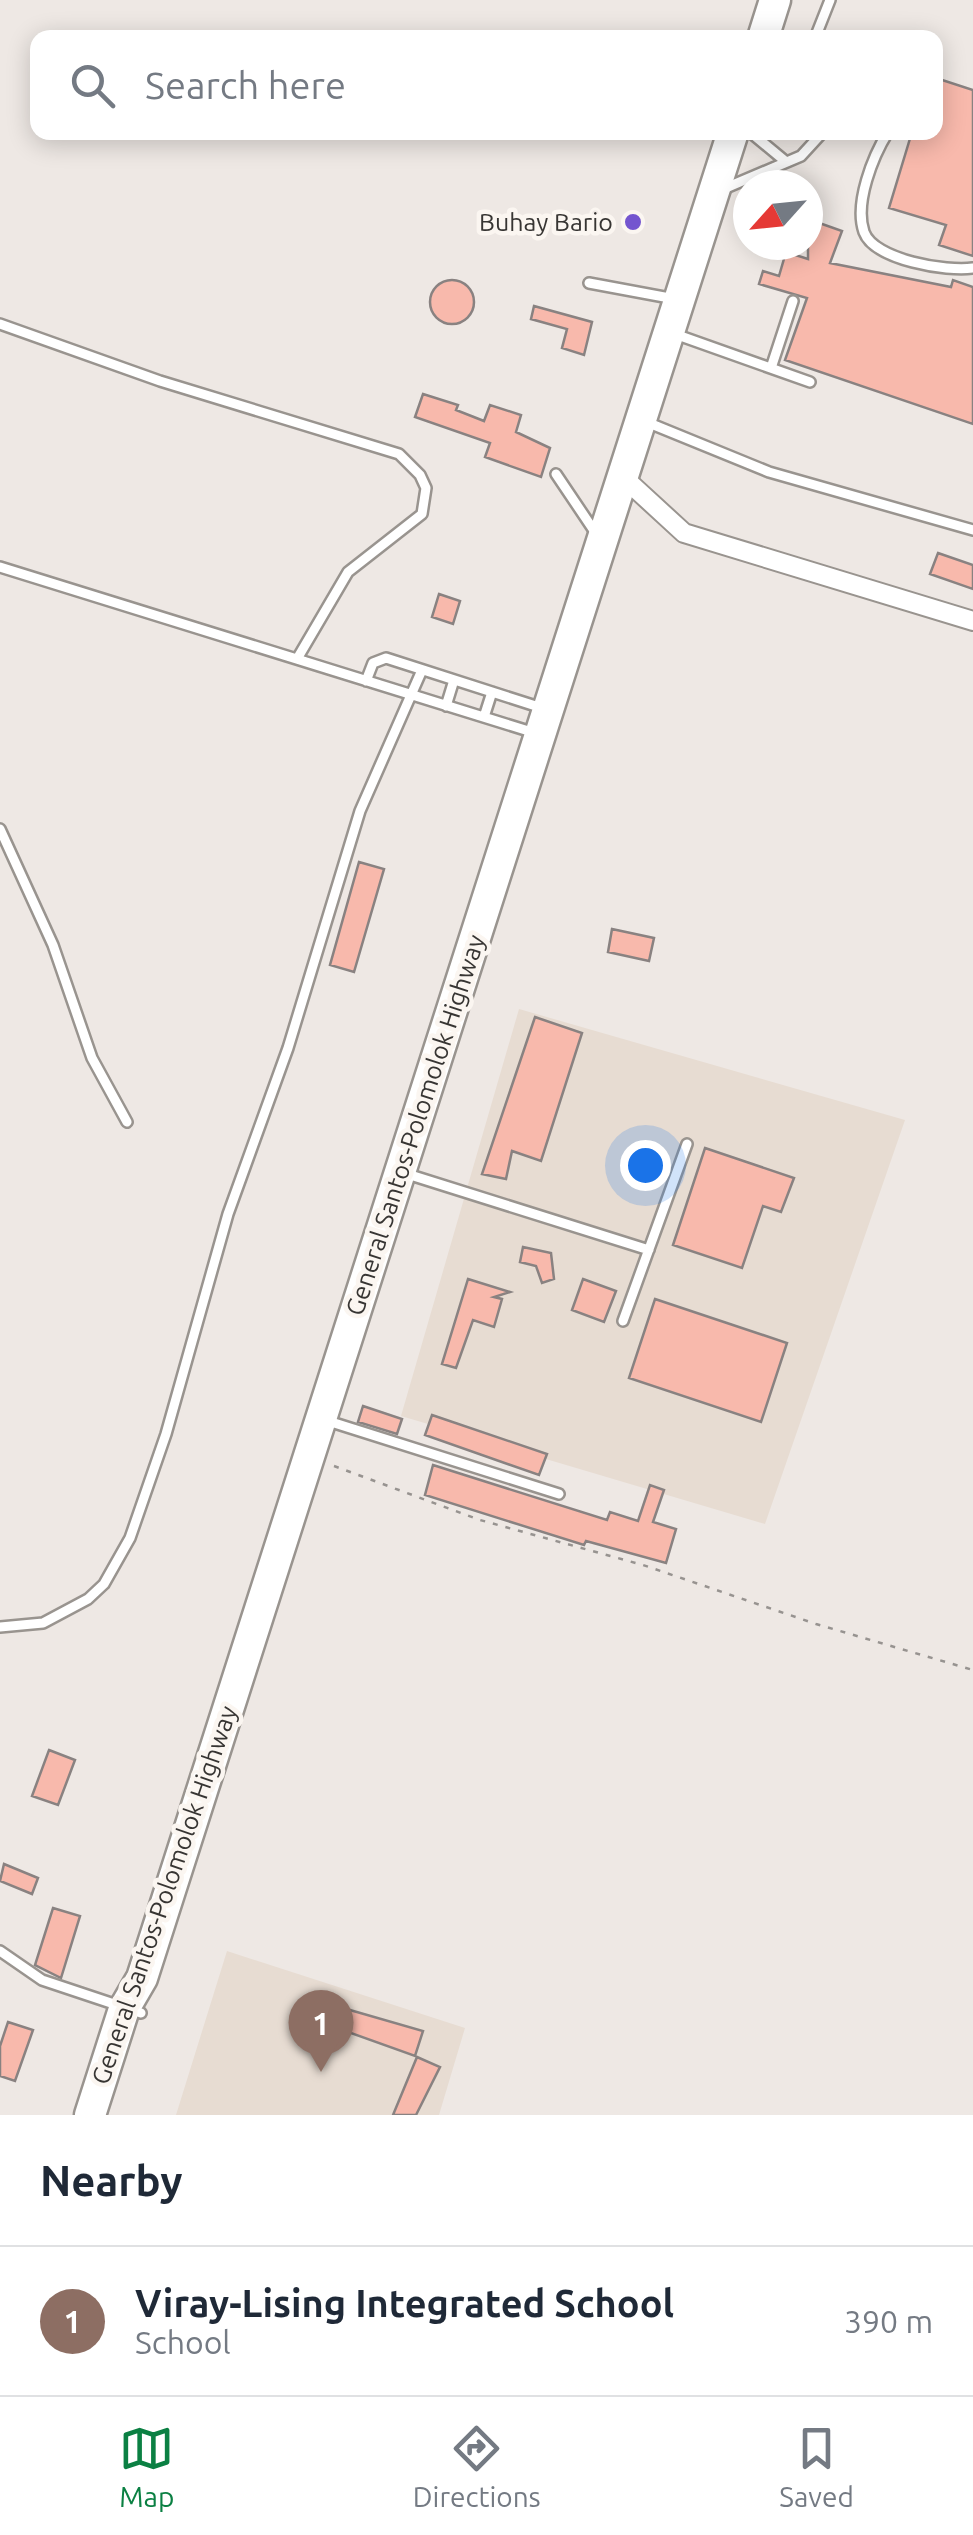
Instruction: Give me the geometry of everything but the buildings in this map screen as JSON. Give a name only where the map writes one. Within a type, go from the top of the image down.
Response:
[{"type":"highway","points":[[767,30],[776,0]]},
{"type":"highway","name":"General Santos-Polomolok Highway","points":[[96,2115],[731,140]]},
{"type":"street","points":[[623,477],[684,533],[973,621]]},
{"type":"lane","points":[[818,30],[830,0]]},
{"type":"lane","points":[[760,140],[786,161]]},
{"type":"lane","points":[[714,194],[811,150],[818,140]]},
{"type":"lane","points":[[884,140],[874,160],[864,200],[863,230],[868,238],[886,251],[932,267],[973,268]]},
{"type":"lane","points":[[589,282],[678,299]]},
{"type":"lane","points":[[770,368],[793,301]]},
{"type":"lane","points":[[0,324],[160,381],[360,440],[411,463],[426,488],[422,514],[348,572],[297,660]]},
{"type":"lane","points":[[670,332],[810,382]]},
{"type":"lane","points":[[642,420],[769,472],[973,530]]},
{"type":"lane","points":[[556,474],[602,543]]},
{"type":"lane","points":[[0,567],[484,717],[546,723]]},
{"type":"lane","points":[[366,681],[373,663],[381,658],[492,692],[546,723]]},
{"type":"lane","points":[[0,1626],[42,1623],[88,1599],[104,1584],[130,1538],[166,1434],[228,1214],[288,1048],[354,830],[381,756],[422,670]]},
{"type":"lane","points":[[446,706],[454,680]]},
{"type":"lane","points":[[484,717],[492,692]]},
{"type":"lane","points":[[0,829],[53,946],[97,1068],[127,1122]]},
{"type":"lane","points":[[623,1322],[687,1144]]},
{"type":"lane","points":[[400,1171],[649,1250]]},
{"type":"lane","points":[[321,1419],[559,1494]]},
{"type":"lane","points":[[0,1951],[42,1980],[132,2011]]},
{"type":"path","points":[[309,1456],[480,1520],[643,1564],[799,1619],[973,1670]]},
{"type":"shaded area","points":[[519,1009],[905,1120],[765,1524],[401,1416]]},
{"type":"shaded area","points":[[227,1951],[465,2028],[439,2115],[176,2115]]},
{"type":"place","name":"Buhay Bario","points":[[633,222]]},
{"type":"place","name":"Viray-Lising Integrated School","points":[[321,2072]]}]
